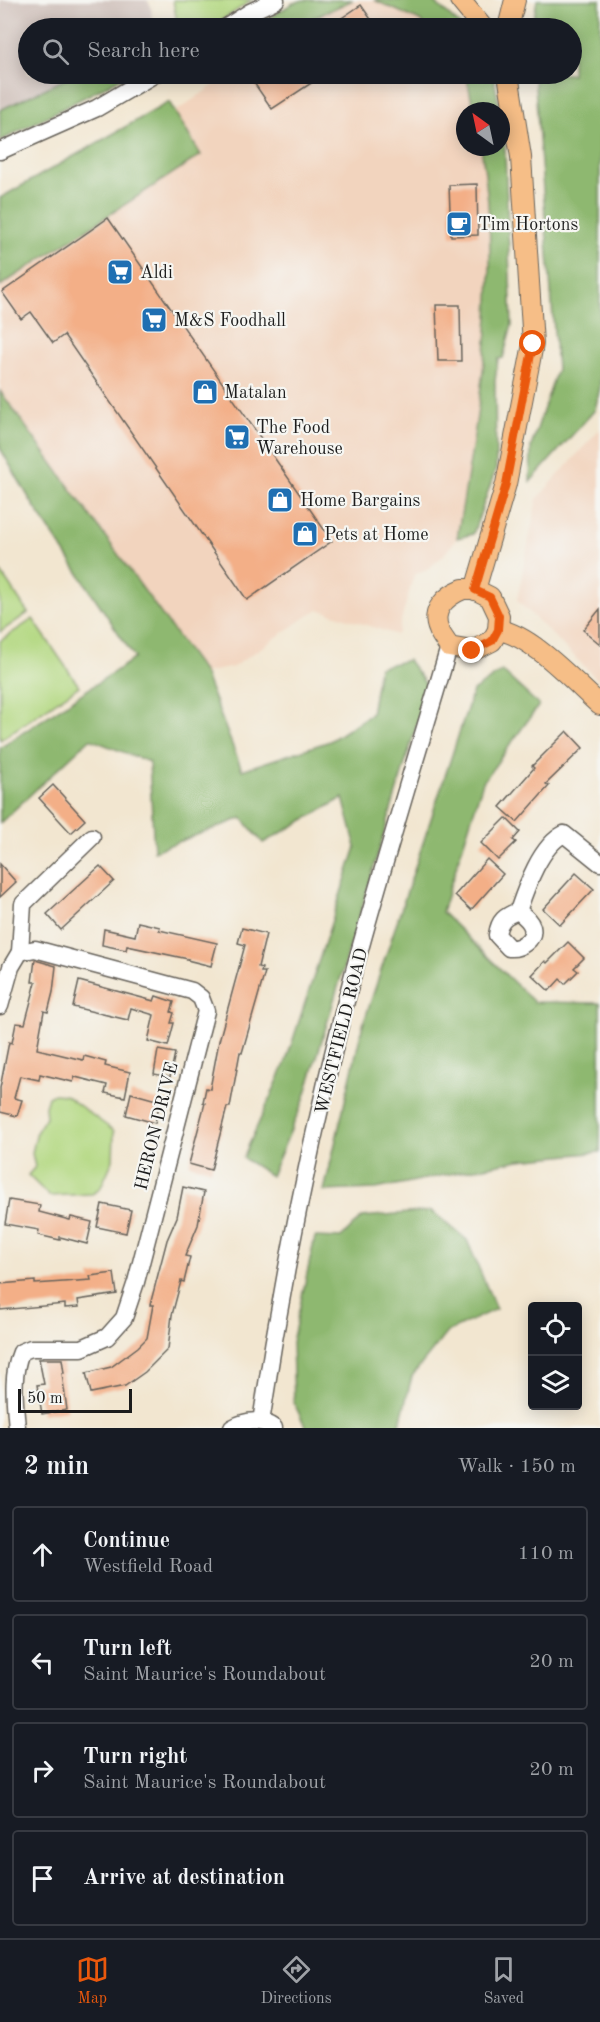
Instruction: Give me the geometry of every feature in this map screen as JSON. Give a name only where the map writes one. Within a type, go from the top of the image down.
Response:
[{"type":"main road","points":[[460,0],[475,18]]},
{"type":"main road","points":[[510,18],[515,0]]},
{"type":"main road","points":[[475,590],[506,484],[533,344],[521,157],[509,84]]},
{"type":"main road","points":[[463,589],[475,590],[490,597],[499,616],[498,630],[492,641],[472,651],[449,647],[437,628],[437,613],[440,606],[450,594],[463,589]]},
{"type":"main road","points":[[498,630],[508,631],[530,643],[600,705]]},
{"type":"street","points":[[241,18],[276,0]]},
{"type":"street","points":[[0,151],[97,108],[138,84]]},
{"type":"street","name":"WESTFIELD ROAD","points":[[267,1425],[280,1299],[312,1147],[351,982],[449,647]]},
{"type":"street","points":[[518,912],[530,877],[549,848],[564,834],[600,863]]},
{"type":"street","points":[[0,1006],[11,967],[20,952],[23,904],[92,837]]},
{"type":"street","name":"HERON DRIVE","points":[[17,1428],[14,1381],[16,1363],[21,1352],[31,1348],[82,1348],[107,1337],[124,1318],[136,1282],[206,1011],[201,998],[192,991],[34,949],[20,952]]},
{"type":"street","points":[[232,1428],[242,1422],[267,1425]]},
{"type":"shaded area","points":[[0,0],[147,0],[151,6],[152,18],[18,18],[18,84],[55,84],[0,110]]},
{"type":"shaded area","points":[[353,0],[374,0],[413,18],[314,18]]},
{"type":"shaded area","points":[[216,84],[468,84],[472,102],[456,102],[456,156],[483,156],[487,178],[490,268],[486,352],[457,538],[443,556],[429,568],[414,575],[397,635],[318,609],[233,667],[204,673],[0,391],[0,286],[201,155],[175,112]]},
{"type":"shaded area","points":[[600,429],[600,682],[517,600],[537,499]]},
{"type":"green space","points":[[173,0],[252,0],[225,18],[176,18]]},
{"type":"green space","points":[[304,0],[353,0],[314,18],[269,18],[293,3]]},
{"type":"green space","points":[[374,0],[432,0],[452,18],[413,18]]},
{"type":"green space","points":[[537,0],[600,0],[600,387],[595,410],[530,482],[531,447],[557,369],[535,84],[582,84],[582,18],[534,18]]},
{"type":"green space","points":[[55,84],[110,84],[0,141],[0,110]]},
{"type":"green space","points":[[468,84],[495,84],[498,102],[472,102]]},
{"type":"green space","points":[[169,102],[201,155],[0,286],[0,198]]},
{"type":"green space","points":[[482,156],[505,156],[512,325],[503,358],[498,359],[495,381],[496,469],[473,534],[457,538],[486,343],[490,245]]},
{"type":"green space","points":[[0,391],[204,673],[242,770],[330,741],[371,714],[379,667],[408,660],[428,687],[304,1100],[271,1176],[243,1158],[285,1064],[356,847],[343,798],[263,843],[242,818],[154,851],[149,762],[90,739],[0,823],[0,748],[135,658],[32,503],[0,448]]},
{"type":"green space","points":[[0,571],[28,613],[0,632]]},
{"type":"green space","points":[[33,619],[79,686],[0,740],[0,641]]},
{"type":"green space","points":[[502,671],[539,705],[483,782],[442,912],[534,1002],[600,1003],[600,1152],[519,1160],[376,1189],[324,1191],[362,1028],[473,691]]},
{"type":"green space","points":[[54,1094],[65,1095],[114,1131],[113,1160],[100,1189],[92,1194],[49,1196],[28,1175],[35,1167],[32,1153],[37,1131],[46,1117],[45,1107],[48,1097]]},
{"type":"green space","points":[[432,1211],[467,1240],[496,1309],[447,1332],[412,1376],[399,1428],[306,1428],[294,1403],[292,1342],[315,1237],[341,1238],[362,1217]]},
{"type":"building","points":[[361,5],[370,18],[342,18]]},
{"type":"building","points":[[255,84],[310,84],[272,109]]},
{"type":"building","points":[[477,184],[478,235],[451,236],[449,185]]},
{"type":"building","points":[[108,218],[332,541],[247,600],[64,335],[53,343],[31,312],[21,319],[2,292]]},
{"type":"building","points":[[436,305],[460,305],[461,361],[438,361]]},
{"type":"building","points":[[600,609],[600,644],[583,630]]},
{"type":"building","points":[[567,731],[583,748],[546,784],[549,786],[517,822],[500,807],[534,768],[532,766]]},
{"type":"building","points":[[53,785],[85,820],[71,833],[39,798]]},
{"type":"building","points":[[506,818],[520,832],[513,840],[516,842],[498,860],[481,843]]},
{"type":"building","points":[[487,859],[503,874],[471,910],[455,895]]},
{"type":"building","points":[[0,864],[16,882],[0,897]]},
{"type":"building","points":[[100,866],[114,881],[61,930],[47,914]]},
{"type":"building","points":[[576,873],[594,889],[560,925],[543,909]]},
{"type":"building","points":[[138,922],[160,927],[159,930],[217,943],[211,966],[127,946],[126,950],[102,945],[104,929],[135,936]]},
{"type":"building","points":[[242,928],[266,934],[258,967],[262,968],[261,972],[265,972],[242,1053],[240,1052],[230,1107],[227,1107],[211,1170],[189,1164],[205,1103],[203,1102],[206,1088],[210,1089],[219,1041],[245,945],[238,943]]},
{"type":"building","points":[[568,942],[584,958],[574,968],[578,971],[565,984],[560,979],[549,991],[532,975]]},
{"type":"building","points":[[35,960],[56,966],[53,992],[48,1012],[44,1011],[37,1049],[83,1060],[84,1056],[106,1062],[105,1066],[130,1072],[125,1097],[105,1093],[107,1085],[75,1077],[73,1082],[40,1074],[39,1080],[20,1076],[14,1098],[22,1100],[17,1116],[0,1112],[0,1088],[9,1042],[12,1043],[16,1023],[25,1024],[36,982],[32,982]]},
{"type":"building","points":[[79,981],[154,1001],[156,996],[174,1002],[171,1023],[174,1023],[168,1046],[148,1041],[154,1015],[131,1008],[128,1020],[73,1007]]},
{"type":"building","points":[[158,1050],[175,1053],[170,1077],[154,1074]]},
{"type":"building","points":[[131,1093],[160,1101],[155,1123],[126,1115]]},
{"type":"building","points":[[183,1187],[204,1192],[198,1225],[185,1256],[190,1257],[172,1315],[168,1349],[145,1372],[125,1386],[91,1393],[86,1373],[111,1367],[147,1338],[153,1305],[150,1305],[167,1240],[177,1217]]},
{"type":"building","points":[[9,1200],[40,1205],[39,1212],[70,1220],[71,1217],[92,1222],[87,1244],[60,1237],[60,1240],[38,1235],[39,1230],[5,1224]]},
{"type":"building","points":[[102,1204],[131,1210],[126,1233],[97,1227]]},
{"type":"building","points":[[114,1273],[117,1294],[78,1300],[79,1307],[65,1308],[65,1304],[0,1310],[0,1284],[91,1280],[90,1276]]},
{"type":"building","points":[[39,1359],[62,1359],[67,1410],[42,1414],[37,1385],[44,1384]]},
{"type":"place","name":"Tim Hortons","points":[[459,224]]},
{"type":"place","name":"Aldi","points":[[120,272]]},
{"type":"place","name":"M&S Foodhall","points":[[154,320]]},
{"type":"place","name":"Matalan","points":[[205,392]]},
{"type":"place","name":"The Food Warehouse","points":[[237,437]]},
{"type":"place","name":"Home Bargains","points":[[280,500]]},
{"type":"place","name":"Pets at Home","points":[[305,534]]},
{"type":"route","points":[[472,651],[492,641],[498,630],[499,616],[490,597],[475,590],[506,484],[533,344]]}]
